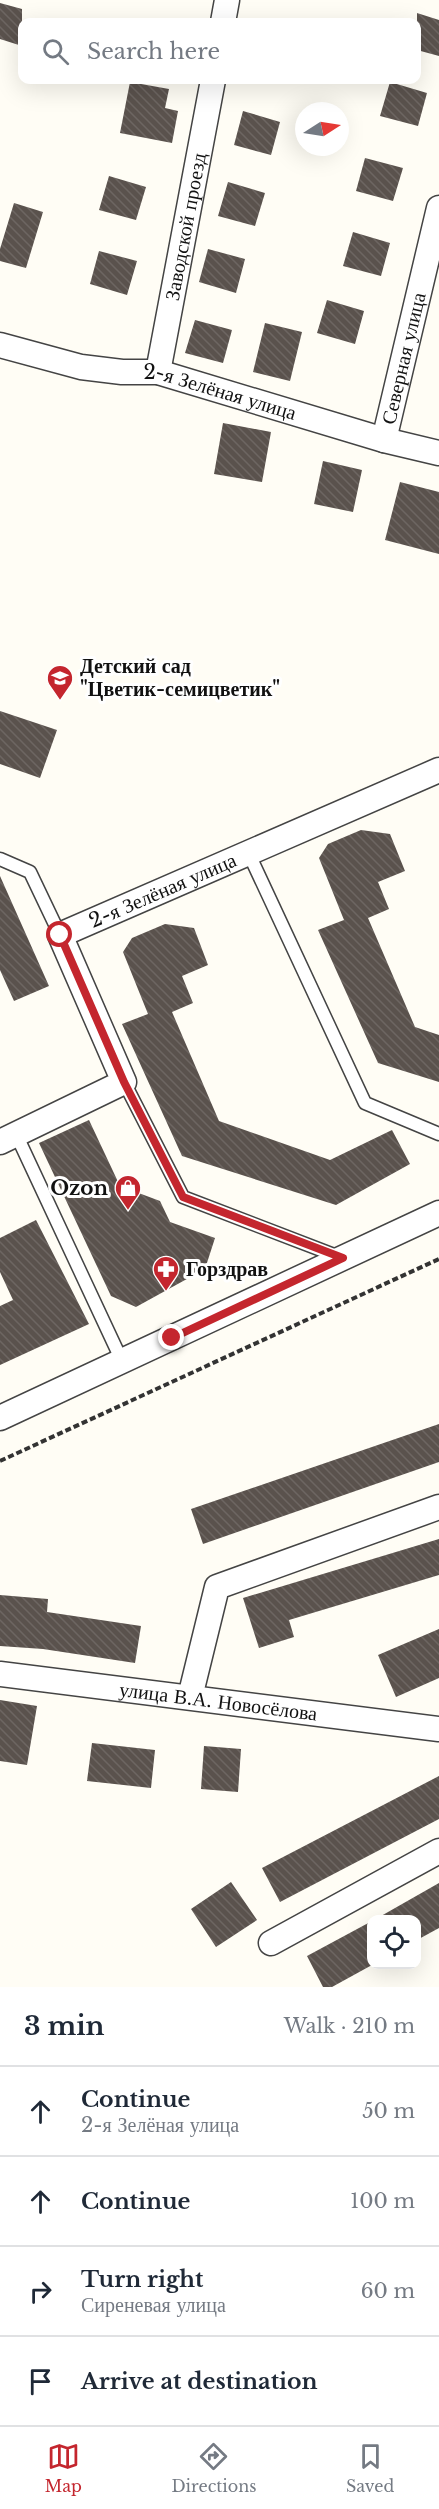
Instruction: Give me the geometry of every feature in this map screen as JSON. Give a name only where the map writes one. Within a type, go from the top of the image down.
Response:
[{"type":"street","points":[[224,18],[227,0]]},
{"type":"street","name":"Заводской проезд","points":[[158,372],[212,84]]},
{"type":"street","name":"Северная улица","points":[[384,440],[439,208]]},
{"type":"street","name":"2-я Зелёная улица","points":[[0,345],[81,367],[122,372],[158,372],[384,440],[439,453]]},
{"type":"street","name":"2-я Зелёная улица","points":[[60,935],[439,770]]},
{"type":"street","points":[[8,1138],[124,1082],[60,935]]},
{"type":"street","points":[[0,1418],[439,1213]]},
{"type":"street","points":[[190,1698],[217,1587],[439,1507]]},
{"type":"street","name":"улица В.А. Новосёлова","points":[[0,1674],[439,1729]]},
{"type":"street","points":[[271,1943],[439,1851]]},
{"type":"lane","points":[[248,852],[365,1103],[439,1134]]},
{"type":"lane","points":[[0,859],[30,872],[60,935]]},
{"type":"lane","points":[[124,1082],[183,1197],[343,1258]]},
{"type":"lane","points":[[8,1138],[122,1361]]},
{"type":"path","points":[[0,1461],[439,1258]]},
{"type":"building","points":[[0,3],[22,9],[22,18],[18,18],[18,45],[0,39]]},
{"type":"building","points":[[417,13],[439,20],[439,56],[421,51],[421,18],[417,18]]},
{"type":"building","points":[[130,84],[169,89],[165,108],[178,111],[172,143],[120,133]]},
{"type":"building","points":[[389,84],[427,93],[418,126],[380,116]]},
{"type":"building","points":[[243,111],[280,122],[271,155],[234,145]]},
{"type":"building","points":[[365,158],[403,168],[393,201],[356,191]]},
{"type":"building","points":[[109,176],[146,187],[136,220],[99,210]]},
{"type":"building","points":[[228,182],[265,193],[255,226],[218,216]]},
{"type":"building","points":[[14,203],[43,212],[26,268],[0,261],[0,249]]},
{"type":"building","points":[[353,232],[390,243],[381,276],[343,266]]},
{"type":"building","points":[[208,249],[245,259],[236,293],[199,282]]},
{"type":"building","points":[[99,251],[137,261],[127,295],[90,284]]},
{"type":"building","points":[[327,300],[364,311],[355,344],[317,333]]},
{"type":"building","points":[[195,320],[232,330],[223,363],[185,353]]},
{"type":"building","points":[[265,323],[302,332],[290,381],[253,372]]},
{"type":"building","points":[[223,423],[271,432],[262,482],[214,474]]},
{"type":"building","points":[[323,461],[362,470],[353,512],[314,504]]},
{"type":"building","points":[[400,482],[439,492],[439,554],[385,540]]},
{"type":"building","points":[[0,711],[57,730],[40,778],[0,764]]},
{"type":"building","points":[[361,830],[390,834],[405,871],[378,882],[389,909],[368,918],[415,1027],[439,1035],[439,1082],[378,1063],[318,930],[344,920],[319,858],[328,844]]},
{"type":"building","points":[[0,876],[49,986],[14,1001],[0,970]]},
{"type":"building","points":[[165,924],[194,928],[208,965],[182,976],[193,1003],[172,1012],[219,1121],[330,1160],[392,1130],[410,1164],[336,1205],[182,1156],[122,1024],[148,1014],[123,952],[132,938]]},
{"type":"building","points":[[89,1120],[120,1186],[160,1201],[170,1222],[215,1238],[205,1269],[136,1307],[111,1296],[39,1143]]},
{"type":"building","points":[[36,1220],[89,1324],[0,1365],[0,1306],[13,1300],[0,1272],[0,1238]]},
{"type":"building","points":[[439,1424],[439,1462],[203,1544],[191,1509]]},
{"type":"building","points":[[439,1539],[439,1575],[289,1620],[294,1637],[259,1648],[243,1598]]},
{"type":"building","points":[[0,1595],[48,1599],[47,1612],[141,1626],[135,1663],[43,1649],[0,1646]]},
{"type":"building","points":[[439,1629],[439,1678],[396,1697],[378,1655]]},
{"type":"building","points":[[0,1700],[37,1706],[27,1765],[0,1761]]},
{"type":"building","points":[[92,1743],[155,1750],[151,1788],[87,1781]]},
{"type":"building","points":[[204,1746],[241,1749],[238,1792],[201,1789]]},
{"type":"building","points":[[439,1776],[439,1819],[280,1902],[262,1868]]},
{"type":"building","points":[[231,1882],[257,1920],[216,1947],[191,1909]]},
{"type":"building","points":[[439,1883],[439,1928],[421,1938],[421,1915],[383,1915]]},
{"type":"building","points":[[367,1924],[367,1968],[332,1987],[323,1987],[307,1956]]},
{"type":"place","name":"Детский сад \"Цветик-семицветик\"","points":[[60,701]]},
{"type":"place","name":"Ozon","points":[[128,1211]]},
{"type":"place","name":"Горздрав","points":[[166,1292]]},
{"type":"route","points":[[60,935],[124,1082],[183,1197],[343,1258],[172,1338]]}]
